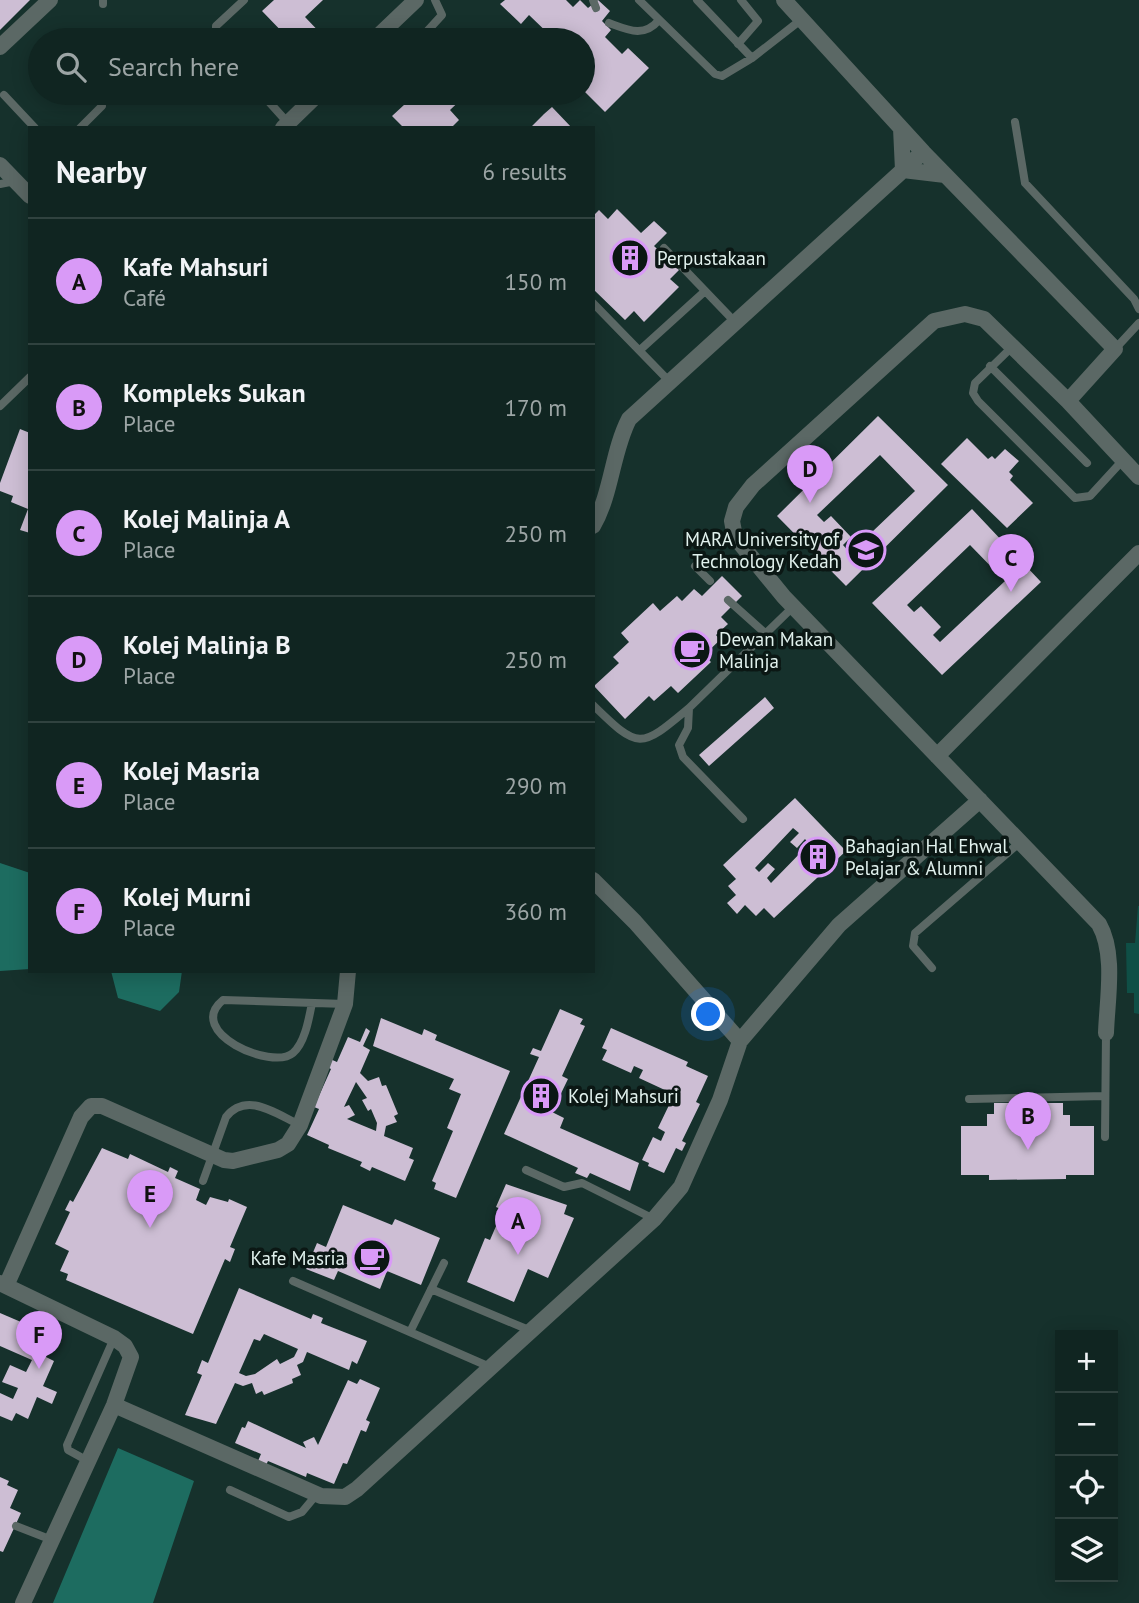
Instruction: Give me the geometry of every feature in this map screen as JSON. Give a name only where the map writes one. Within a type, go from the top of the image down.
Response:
[{"type":"street","points":[[0,47],[50,0]]},
{"type":"street","points":[[387,28],[416,0]]},
{"type":"street","points":[[784,0],[923,152],[1115,349],[1068,401]]},
{"type":"street","points":[[285,125],[306,105]]},
{"type":"street","points":[[901,128],[903,170]]},
{"type":"street","points":[[595,521],[607,488],[618,441],[629,419],[668,380],[923,152]]},
{"type":"street","points":[[0,165],[8,182],[28,196]]},
{"type":"street","points":[[903,170],[945,175]]},
{"type":"street","points":[[1106,1033],[1105,934],[1099,924],[794,606],[735,537],[732,521],[736,507],[753,485],[934,321],[965,314],[984,319],[1068,401],[1139,477]]},
{"type":"street","points":[[936,756],[1139,553]]},
{"type":"street","points":[[114,1405],[317,1494],[330,1498],[345,1497],[357,1489],[654,1219],[681,1187],[720,1100],[740,1041],[839,925],[979,800]]},
{"type":"street","points":[[595,882],[635,922],[740,1041]]},
{"type":"street","points":[[23,1603],[114,1405],[131,1357],[125,1346],[114,1338],[3,1284],[86,1109],[102,1107],[212,1156],[233,1161],[278,1150],[288,1144],[300,1125],[345,1004],[348,973]]},
{"type":"lane","points":[[216,28],[244,0]]},
{"type":"lane","points":[[430,28],[442,15],[435,0]]},
{"type":"lane","points":[[639,0],[715,74],[729,74],[802,19]]},
{"type":"lane","points":[[697,0],[752,58]]},
{"type":"lane","points":[[738,44],[758,21],[741,0]]},
{"type":"lane","points":[[609,23],[643,32],[651,29],[659,20]]},
{"type":"lane","points":[[4,95],[33,126]]},
{"type":"lane","points":[[82,126],[102,105]]},
{"type":"lane","points":[[270,105],[285,125]]},
{"type":"lane","points":[[1015,122],[1025,183],[1134,299],[1139,309]]},
{"type":"lane","points":[[663,248],[734,321]]},
{"type":"lane","points":[[640,351],[704,292]]},
{"type":"lane","points":[[595,305],[668,380]]},
{"type":"lane","points":[[1115,349],[1139,323]]},
{"type":"lane","points":[[1012,346],[975,383],[973,393],[978,401],[1075,498],[1090,496],[1123,460]]},
{"type":"lane","points":[[990,366],[1087,463]]},
{"type":"lane","points":[[0,406],[28,379]]},
{"type":"lane","points":[[695,566],[710,581]]},
{"type":"lane","points":[[728,600],[765,633]]},
{"type":"lane","points":[[595,707],[620,731],[636,740],[652,737],[689,708],[794,606]]},
{"type":"lane","points":[[689,708],[688,727],[678,745],[683,757],[743,819]]},
{"type":"lane","points":[[932,968],[913,946],[915,933],[1020,843]]},
{"type":"lane","points":[[312,1003],[296,1052],[284,1059],[266,1057],[225,1040],[216,1029],[212,1017],[215,1007],[223,1000],[345,1004]]},
{"type":"lane","points":[[1105,1137],[1106,1033]]},
{"type":"lane","points":[[969,1099],[1105,1096]]},
{"type":"lane","points":[[203,1181],[226,1117],[233,1109],[243,1104],[256,1105],[300,1125]]},
{"type":"lane","points":[[526,1170],[564,1186],[582,1183],[654,1219]]},
{"type":"lane","points":[[410,1332],[444,1263]]},
{"type":"lane","points":[[293,1281],[490,1367]]},
{"type":"lane","points":[[431,1289],[529,1330]]},
{"type":"lane","points":[[88,1461],[68,1450],[68,1440],[114,1338]]},
{"type":"lane","points":[[230,1490],[289,1517],[302,1512],[317,1494]]},
{"type":"lane","points":[[16,1526],[52,1540]]},
{"type":"shaded area","points":[[0,863],[28,872],[28,969],[0,971]]},
{"type":"shaded area","points":[[1138,906],[1139,1014],[1134,1013],[1134,993],[1127,993],[1126,943],[1135,943]]},
{"type":"shaded area","points":[[112,973],[182,973],[179,992],[160,1011],[118,998]]},
{"type":"shaded area","points":[[118,1448],[194,1481],[153,1603],[53,1603]]},
{"type":"building","points":[[0,0],[30,0],[0,30]]},
{"type":"building","points":[[274,0],[323,0],[305,17],[316,28],[278,28],[262,11]]},
{"type":"building","points":[[505,0],[566,0],[573,7],[580,0],[588,8],[598,0],[610,11],[602,21],[611,30],[605,37],[622,54],[628,48],[649,68],[605,112],[595,102],[595,28],[543,28],[529,15],[521,24],[500,4]]},
{"type":"building","points":[[404,105],[455,105],[450,110],[459,120],[453,126],[402,126],[392,116]]},
{"type":"building","points":[[552,107],[570,126],[532,126]]},
{"type":"building","name":"Perpustakaan","points":[[617,209],[641,233],[654,221],[667,233],[654,246],[679,270],[670,279],[679,287],[644,322],[634,311],[625,320],[595,291],[595,214],[599,210],[608,219]]},
{"type":"building","points":[[878,416],[948,485],[846,586],[777,516]],"holes":[[[880,455],[915,491],[850,553],[843,545],[851,537],[831,516],[824,522],[817,515]]]},
{"type":"building","points":[[20,429],[28,432],[28,509],[11,502],[13,496],[0,491],[0,483]]},
{"type":"building","points":[[967,438],[988,459],[992,456],[995,459],[1005,449],[1019,461],[1009,472],[1013,476],[1010,480],[1033,503],[1007,528],[941,464]]},
{"type":"building","points":[[28,509],[28,532],[20,530]]},
{"type":"building","points":[[972,509],[1041,582],[942,675],[872,603]],"holes":[[[970,545],[1005,581],[940,642],[933,635],[941,627],[921,606],[914,612],[907,605]]]},
{"type":"building","name":"Dewan Makan Malinja","points":[[722,576],[742,596],[721,617],[728,624],[716,635],[720,640],[704,655],[711,662],[678,693],[671,686],[654,701],[649,696],[625,719],[595,687],[619,663],[613,657],[629,642],[621,633],[653,603],[660,611],[677,596],[682,601],[694,589],[702,596]]},
{"type":"building","points":[[765,697],[774,708],[709,766],[699,755]]},
{"type":"building","name":"Bahagian Hal Ehwal Pelajar & Alumni","points":[[795,798],[846,851],[774,918],[764,908],[756,916],[745,905],[737,914],[727,903],[736,895],[728,886],[736,879],[723,865]],"holes":[[[793,828],[799,833],[790,842],[797,848],[805,839],[809,844],[771,883],[767,878],[775,869],[768,863],[759,872],[755,868]]]},
{"type":"building","name":"Kolej Mahsuri","points":[[560,1009],[583,1019],[580,1024],[585,1026],[562,1076],[568,1079],[552,1112],[564,1118],[560,1128],[639,1163],[630,1191],[590,1173],[587,1178],[575,1173],[578,1168],[504,1134],[539,1057],[530,1054],[533,1048],[541,1051]]},
{"type":"building","points":[[381,1018],[422,1035],[424,1029],[437,1035],[435,1040],[510,1071],[456,1198],[434,1189],[436,1183],[432,1181],[453,1131],[447,1128],[461,1094],[449,1089],[454,1079],[373,1046]]},
{"type":"building","points":[[366,1028],[370,1031],[363,1046],[370,1050],[360,1073],[368,1081],[379,1077],[382,1086],[386,1085],[398,1114],[394,1116],[397,1122],[386,1126],[384,1136],[413,1148],[409,1158],[414,1160],[405,1181],[372,1167],[370,1171],[360,1166],[362,1162],[328,1148],[329,1145],[307,1135],[319,1109],[314,1107],[331,1069],[327,1067],[330,1059],[337,1062],[348,1037],[360,1042]],"holes":[[[356,1082],[367,1098],[362,1100],[368,1111],[371,1109],[377,1123],[376,1131],[347,1119],[355,1115],[349,1105],[344,1107]]]},
{"type":"building","name":"Kolej Mahsuri","points":[[611,1028],[688,1062],[686,1066],[708,1076],[696,1102],[700,1104],[682,1141],[686,1143],[682,1151],[676,1148],[664,1173],[648,1166],[649,1163],[642,1160],[653,1137],[661,1141],[665,1132],[658,1128],[670,1103],[665,1106],[659,1094],[667,1091],[639,1078],[643,1070],[634,1066],[631,1073],[602,1060],[607,1050],[602,1048]]},
{"type":"building","points":[[994,1103],[1063,1103],[1063,1115],[1070,1115],[1070,1126],[1094,1126],[1094,1175],[1066,1175],[1066,1179],[989,1180],[989,1175],[961,1175],[961,1126],[987,1126],[987,1114],[994,1114]]},
{"type":"building","points":[[102,1148],[128,1159],[130,1154],[168,1172],[170,1167],[178,1171],[175,1178],[200,1189],[196,1200],[206,1205],[210,1197],[228,1202],[229,1199],[247,1207],[230,1247],[235,1249],[230,1262],[225,1259],[193,1334],[66,1280],[68,1274],[60,1271],[69,1251],[55,1244],[70,1212],[65,1210],[70,1200],[73,1202]]},
{"type":"building","points":[[506,1184],[567,1205],[564,1214],[574,1218],[548,1278],[528,1269],[514,1302],[467,1282],[485,1238],[490,1240],[503,1210],[496,1207]]},
{"type":"building","name":"Kafe Masria","points":[[343,1205],[392,1225],[395,1219],[440,1238],[421,1285],[387,1271],[380,1289],[338,1271],[334,1280],[306,1269],[317,1243],[326,1247]]},
{"type":"building","points":[[239,1288],[311,1319],[313,1314],[323,1318],[321,1323],[367,1341],[357,1364],[352,1361],[349,1370],[307,1352],[303,1362],[297,1365],[301,1375],[292,1379],[293,1383],[264,1395],[262,1391],[256,1394],[252,1383],[243,1386],[235,1383],[216,1424],[185,1415],[202,1375],[197,1373],[202,1360],[208,1363]],"holes":[[[264,1334],[298,1349],[294,1357],[280,1364],[277,1359],[255,1374],[246,1376],[239,1373],[254,1339],[260,1341]]]},
{"type":"building","points":[[0,1313],[28,1325],[24,1334],[49,1345],[44,1356],[54,1361],[43,1386],[57,1392],[52,1404],[37,1397],[28,1419],[16,1413],[12,1421],[0,1416],[0,1393],[13,1399],[18,1388],[2,1382],[10,1365],[26,1372],[32,1360],[0,1346]]},
{"type":"building","points":[[360,1379],[380,1388],[366,1420],[370,1422],[366,1432],[361,1430],[347,1464],[343,1463],[334,1484],[307,1473],[306,1477],[268,1461],[266,1465],[258,1461],[261,1454],[235,1443],[242,1427],[245,1428],[248,1421],[306,1448],[303,1442],[314,1437],[318,1445],[348,1380],[357,1384]]},
{"type":"building","points":[[0,1477],[9,1481],[7,1485],[18,1490],[10,1508],[21,1513],[3,1552],[0,1551]]},
{"type":"place","name":"Perpustakaan","points":[[630,258]]},
{"type":"place","name":"Kolej Malinja B","points":[[810,503]]},
{"type":"place","name":"MARA University of Technology Kedah","points":[[866,550]]},
{"type":"place","name":"Kolej Malinja A","points":[[1011,592]]},
{"type":"place","name":"Dewan Makan Malinja","points":[[692,650]]},
{"type":"place","name":"Bahagian Hal Ehwal Pelajar & Alumni","points":[[818,857]]},
{"type":"place","name":"Kolej Mahsuri","points":[[541,1096]]},
{"type":"place","name":"Kompleks Sukan","points":[[1028,1150]]},
{"type":"place","name":"Kolej Masria","points":[[150,1228]]},
{"type":"place","name":"Kafe Mahsuri","points":[[518,1255]]},
{"type":"place","name":"Kafe Masria","points":[[372,1258]]},
{"type":"place","name":"Kolej Murni","points":[[39,1369]]}]
